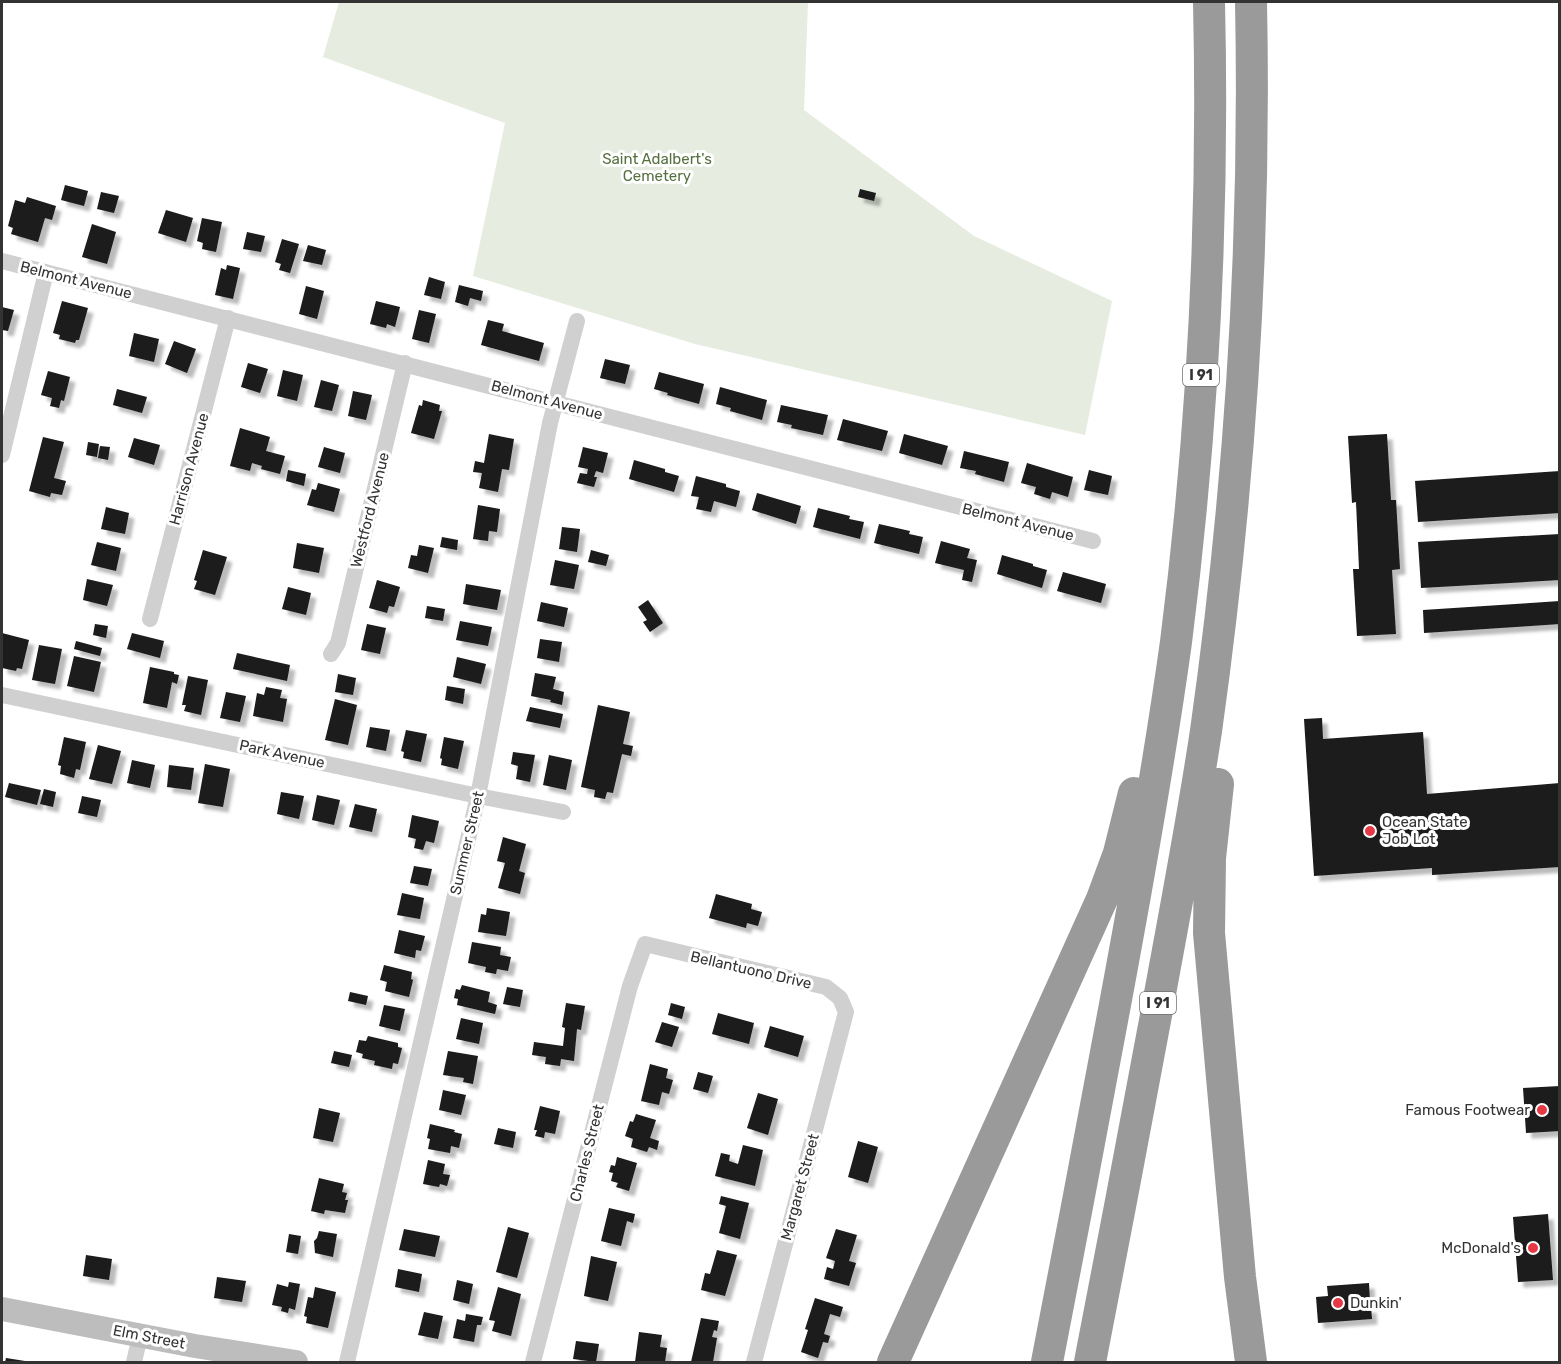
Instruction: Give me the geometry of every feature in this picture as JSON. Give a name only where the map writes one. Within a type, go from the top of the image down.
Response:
[{"type":"highway","name":"I 91","points":[[1048,1360],[1138,882],[1161,746],[1183,580],[1199,410],[1209,190],[1209,2]]},
{"type":"highway","name":"I 91","points":[[1091,1359],[1182,878],[1217,650],[1236,470],[1245,345],[1251,177],[1251,2]]},
{"type":"highway","points":[[1217,650],[1224,685],[1226,715],[1210,858],[1209,933],[1240,1277],[1251,1362]]},
{"type":"highway","points":[[893,1362],[1102,899],[1119,853],[1137,782],[1161,746]]},
{"type":"main road","name":"Elm Street","points":[[2,1309],[140,1336],[296,1362]]},
{"type":"street","name":"Belmont Avenue","points":[[2,261],[1093,541]]},
{"type":"street","points":[[2,455],[46,272]]},
{"type":"street","name":"Harrison Avenue","points":[[150,620],[228,318]]},
{"type":"street","name":"Summer Street","points":[[347,1362],[478,796],[556,403],[577,321]]},
{"type":"street","name":"Westford Avenue","points":[[331,654],[338,643],[405,363]]},
{"type":"street","name":"Park Avenue","points":[[2,695],[563,812]]},
{"type":"street","name":"Bellantuono Drive","points":[[645,944],[826,987],[840,998],[846,1012]]},
{"type":"street","name":"Charles Street","points":[[533,1362],[630,986],[645,944]]},
{"type":"street","name":"Margaret Street","points":[[754,1362],[846,1012]]},
{"type":"street","points":[[134,1362],[140,1336]]},
{"type":"green space","name":"Saint Adalbert's Cemetery","points":[[339,2],[808,2],[804,110],[974,236],[1112,301],[1085,435],[695,344],[473,276],[505,123],[323,57]]},
{"type":"building","points":[[65,185],[88,191],[84,206],[61,200]]},
{"type":"building","points":[[860,189],[876,193],[874,201],[858,197]]},
{"type":"building","points":[[101,192],[119,196],[114,213],[97,209]]},
{"type":"building","points":[[27,197],[56,206],[52,220],[45,218],[38,242],[11,234],[13,228],[8,226],[15,200],[25,203]]},
{"type":"building","points":[[166,210],[193,218],[186,242],[158,233]]},
{"type":"building","points":[[202,218],[222,222],[216,252],[202,249],[203,243],[197,241]]},
{"type":"building","points":[[92,224],[116,232],[107,264],[82,257]]},
{"type":"building","points":[[247,232],[265,236],[261,252],[243,249]]},
{"type":"building","points":[[282,239],[299,244],[290,273],[279,270],[281,264],[275,262]]},
{"type":"building","points":[[308,245],[326,250],[322,265],[303,261]]},
{"type":"building","points":[[227,265],[240,268],[233,299],[215,295],[221,268],[226,270]]},
{"type":"building","points":[[429,277],[445,282],[441,299],[424,295]]},
{"type":"building","points":[[459,285],[483,291],[481,301],[470,298],[468,306],[455,302]]},
{"type":"building","points":[[306,286],[324,291],[317,319],[299,314]]},
{"type":"building","points":[[62,301],[88,308],[79,340],[75,343],[59,339],[60,335],[53,333]]},
{"type":"building","points":[[376,301],[400,307],[395,327],[387,324],[386,328],[370,324]]},
{"type":"building","points":[[2,307],[14,310],[8,331],[2,330]]},
{"type":"building","points":[[419,310],[436,314],[429,343],[412,339]]},
{"type":"building","points":[[488,320],[504,324],[502,331],[544,343],[539,361],[481,345]]},
{"type":"building","points":[[134,333],[159,339],[154,362],[129,356]]},
{"type":"building","points":[[174,341],[196,349],[187,373],[165,364]]},
{"type":"building","points":[[605,359],[630,365],[625,384],[600,378]]},
{"type":"building","points":[[248,363],[268,369],[260,393],[241,387]]},
{"type":"building","points":[[283,370],[303,375],[297,401],[277,396]]},
{"type":"building","points":[[48,371],[70,377],[64,401],[61,400],[59,408],[50,406],[52,398],[41,395]]},
{"type":"building","points":[[659,372],[704,384],[699,404],[654,389]]},
{"type":"building","points":[[321,380],[339,385],[332,411],[314,407]]},
{"type":"building","points":[[720,387],[767,400],[762,420],[730,411],[731,408],[716,404]]},
{"type":"building","points":[[117,389],[147,397],[142,413],[113,405]]},
{"type":"building","points":[[353,391],[372,395],[366,420],[348,416]]},
{"type":"building","points":[[423,400],[440,405],[439,411],[442,411],[434,439],[411,433],[419,405],[422,406]]},
{"type":"building","points":[[781,405],[828,415],[823,435],[791,428],[792,425],[777,422]]},
{"type":"building","points":[[843,419],[888,431],[882,451],[837,440]]},
{"type":"building","points":[[240,428],[270,437],[266,451],[285,456],[280,474],[261,469],[262,466],[252,463],[250,471],[230,466]]},
{"type":"building","points":[[489,434],[514,439],[509,470],[502,469],[498,492],[479,488],[482,473],[473,472],[475,461],[484,463]]},
{"type":"building","points":[[904,434],[948,446],[942,465],[899,453]]},
{"type":"building","points":[[1387,434],[1391,500],[1396,500],[1400,569],[1392,570],[1396,634],[1357,636],[1353,569],[1359,569],[1356,502],[1352,503],[1348,436]]},
{"type":"building","points":[[43,437],[64,442],[54,478],[66,481],[62,495],[51,493],[50,497],[29,491]]},
{"type":"building","points":[[134,438],[160,445],[154,465],[128,457]]},
{"type":"building","points":[[88,442],[99,444],[97,457],[86,455]]},
{"type":"building","points":[[100,446],[110,447],[108,460],[98,458]]},
{"type":"building","points":[[324,447],[345,453],[340,473],[318,467]]},
{"type":"building","points":[[583,447],[608,453],[603,473],[596,471],[594,487],[577,483],[580,473],[587,474],[588,469],[578,467]]},
{"type":"building","points":[[964,451],[1009,462],[1004,482],[975,474],[976,471],[960,468]]},
{"type":"building","points":[[634,460],[665,469],[665,472],[679,476],[674,492],[629,479]]},
{"type":"building","points":[[1027,463],[1073,477],[1068,497],[1052,492],[1050,499],[1034,494],[1036,487],[1021,483]]},
{"type":"building","points":[[288,470],[306,474],[304,486],[286,481]]},
{"type":"building","points":[[1089,470],[1112,476],[1108,495],[1084,490]]},
{"type":"building","points":[[1560,471],[1560,513],[1418,522],[1415,481]]},
{"type":"building","points":[[696,476],[726,484],[726,487],[740,491],[736,507],[714,501],[711,512],[696,509],[699,497],[691,496]]},
{"type":"building","points":[[318,483],[340,489],[334,512],[307,505],[312,489],[316,490]]},
{"type":"building","points":[[757,493],[801,506],[796,524],[752,510]]},
{"type":"building","points":[[478,505],[500,509],[497,532],[489,531],[488,541],[473,539]]},
{"type":"building","points":[[106,507],[129,513],[125,534],[101,529]]},
{"type":"building","points":[[818,508],[864,522],[860,539],[813,527]]},
{"type":"building","points":[[879,524],[910,531],[909,534],[923,537],[919,554],[874,543]]},
{"type":"building","points":[[562,527],[580,529],[577,552],[559,549]]},
{"type":"building","points":[[1560,534],[1560,580],[1421,588],[1418,542]]},
{"type":"building","points":[[442,537],[458,540],[457,550],[440,547]]},
{"type":"building","points":[[941,541],[970,549],[967,558],[977,560],[972,582],[962,580],[964,570],[935,563]]},
{"type":"building","points":[[97,542],[121,548],[116,571],[91,565]]},
{"type":"building","points":[[297,543],[324,548],[319,573],[293,568]]},
{"type":"building","points":[[419,545],[434,548],[428,573],[408,568],[411,555],[417,556]]},
{"type":"building","points":[[203,550],[227,557],[215,595],[194,589],[197,581],[194,580]]},
{"type":"building","points":[[591,550],[609,555],[606,566],[588,562]]},
{"type":"building","points":[[1002,555],[1047,570],[1042,588],[997,574]]},
{"type":"building","points":[[555,560],[579,565],[574,589],[550,585]]},
{"type":"building","points":[[1063,572],[1106,584],[1101,603],[1057,591]]},
{"type":"building","points":[[87,579],[113,585],[107,606],[83,600]]},
{"type":"building","points":[[377,580],[400,587],[394,607],[389,606],[387,613],[369,608]]},
{"type":"building","points":[[466,584],[501,590],[497,610],[463,604]]},
{"type":"building","points":[[288,587],[311,593],[306,615],[282,609]]},
{"type":"building","points":[[648,600],[663,623],[650,632],[643,622],[647,620],[638,607]]},
{"type":"building","points":[[1560,601],[1560,624],[1424,633],[1423,610]]},
{"type":"building","points":[[541,602],[568,608],[564,627],[537,621]]},
{"type":"building","points":[[427,606],[445,609],[443,621],[425,618]]},
{"type":"building","points":[[460,621],[492,627],[488,646],[456,640]]},
{"type":"building","points":[[95,624],[108,626],[106,638],[93,635]]},
{"type":"building","points":[[367,624],[386,628],[380,654],[361,650]]},
{"type":"building","points":[[2,633],[29,640],[22,669],[17,668],[16,671],[2,668]]},
{"type":"building","points":[[132,633],[164,641],[160,658],[127,649]]},
{"type":"building","points":[[540,639],[562,642],[559,662],[537,658]]},
{"type":"building","points":[[76,641],[102,648],[100,656],[74,649]]},
{"type":"building","points":[[39,645],[62,649],[55,684],[32,680]]},
{"type":"building","points":[[237,653],[290,665],[287,681],[233,669]]},
{"type":"building","points":[[74,656],[101,662],[94,692],[67,686]]},
{"type":"building","points":[[457,657],[486,664],[481,684],[453,677]]},
{"type":"building","points":[[150,667],[179,675],[177,684],[172,682],[167,708],[143,703]]},
{"type":"building","points":[[535,673],[556,677],[553,689],[564,692],[562,705],[531,696]]},
{"type":"building","points":[[338,674],[356,678],[353,695],[335,692]]},
{"type":"building","points":[[188,676],[208,680],[201,715],[184,711],[186,705],[182,705]]},
{"type":"building","points":[[447,686],[465,689],[463,704],[445,700]]},
{"type":"building","points":[[266,687],[282,690],[280,698],[287,699],[283,722],[253,716],[257,693],[264,695]]},
{"type":"building","points":[[226,692],[246,696],[240,722],[220,718]]},
{"type":"building","points":[[335,699],[357,705],[348,745],[325,740]]},
{"type":"building","points":[[598,705],[630,712],[623,744],[633,746],[631,756],[622,754],[613,793],[607,792],[605,799],[594,797],[595,790],[581,787]]},
{"type":"building","points":[[530,707],[563,714],[560,728],[526,721]]},
{"type":"building","name":"Ocean State Job Lot","points":[[1322,718],[1323,739],[1423,732],[1427,794],[1560,783],[1560,867],[1432,875],[1432,868],[1314,876],[1304,719]]},
{"type":"building","points":[[370,727],[390,730],[386,751],[366,747]]},
{"type":"building","points":[[406,730],[427,734],[421,762],[403,758],[404,752],[401,751]]},
{"type":"building","points":[[64,737],[86,742],[80,770],[76,769],[74,778],[60,774],[61,766],[58,765]]},
{"type":"building","points":[[444,737],[464,741],[458,769],[441,765]]},
{"type":"building","points":[[98,745],[121,751],[112,784],[89,779]]},
{"type":"building","points":[[513,752],[535,755],[530,782],[516,779],[518,766],[511,764]]},
{"type":"building","points":[[549,755],[572,760],[566,790],[543,785]]},
{"type":"building","points":[[132,760],[155,765],[150,788],[127,783]]},
{"type":"building","points":[[205,764],[230,769],[223,807],[198,803]]},
{"type":"building","points":[[169,765],[194,768],[191,790],[167,787]]},
{"type":"building","points":[[9,783],[41,790],[37,805],[5,797]]},
{"type":"building","points":[[44,789],[56,792],[53,807],[40,804]]},
{"type":"building","points":[[281,792],[304,796],[299,819],[277,814]]},
{"type":"building","points":[[317,795],[340,800],[334,825],[312,820]]},
{"type":"building","points":[[82,796],[101,800],[97,817],[78,813]]},
{"type":"building","points":[[355,804],[377,809],[372,832],[349,827]]},
{"type":"building","points":[[412,815],[439,821],[434,843],[426,841],[423,850],[414,848],[416,839],[408,837]]},
{"type":"building","points":[[503,837],[526,844],[519,871],[525,873],[520,894],[498,888],[505,863],[497,861]]},
{"type":"building","points":[[414,866],[432,869],[428,886],[410,883]]},
{"type":"building","points":[[402,893],[424,898],[420,919],[397,915]]},
{"type":"building","points":[[716,894],[752,904],[751,909],[762,912],[758,926],[747,923],[746,928],[709,918]]},
{"type":"building","points":[[487,908],[510,912],[506,936],[478,932],[481,914],[486,915]]},
{"type":"building","points":[[399,930],[425,936],[421,951],[416,950],[415,958],[394,953]]},
{"type":"building","points":[[472,942],[501,947],[500,955],[511,957],[508,971],[497,969],[496,974],[485,972],[486,967],[468,963]]},
{"type":"building","points":[[384,965],[412,972],[411,979],[413,980],[409,997],[385,991],[387,982],[380,980]]},
{"type":"building","points":[[462,985],[490,992],[488,1002],[497,1005],[495,1014],[457,1005],[458,999],[454,998],[456,989],[460,990]]},
{"type":"building","points":[[507,987],[523,990],[520,1007],[503,1004]]},
{"type":"building","points":[[350,992],[368,996],[366,1005],[348,1001]]},
{"type":"building","points":[[566,1003],[585,1006],[581,1030],[577,1029],[574,1061],[561,1059],[560,1066],[545,1064],[546,1057],[532,1055],[534,1042],[563,1046],[565,1028],[562,1027]]},
{"type":"building","points":[[671,1003],[685,1007],[682,1019],[668,1015]]},
{"type":"building","points":[[384,1005],[405,1009],[400,1031],[379,1026]]},
{"type":"building","points":[[718,1013],[754,1023],[749,1044],[712,1034]]},
{"type":"building","points":[[461,1018],[483,1023],[479,1044],[456,1039]]},
{"type":"building","points":[[662,1022],[679,1027],[672,1047],[655,1042]]},
{"type":"building","points":[[770,1026],[804,1036],[798,1057],[764,1047]]},
{"type":"building","points":[[368,1036],[398,1043],[398,1047],[402,1048],[398,1064],[393,1063],[392,1069],[374,1065],[375,1061],[362,1058],[363,1054],[356,1052],[359,1040],[366,1041]]},
{"type":"building","points":[[334,1051],[352,1055],[349,1067],[331,1063]]},
{"type":"building","points":[[448,1051],[478,1056],[473,1084],[463,1082],[464,1078],[443,1075]]},
{"type":"building","points":[[650,1064],[668,1069],[666,1078],[673,1080],[669,1094],[662,1092],[659,1105],[641,1101]]},
{"type":"building","points":[[698,1072],[713,1076],[708,1093],[693,1089]]},
{"type":"building","name":"Famous Footwear","points":[[1560,1086],[1560,1131],[1526,1133],[1523,1088]]},
{"type":"building","points":[[443,1090],[466,1095],[461,1115],[439,1110]]},
{"type":"building","points":[[758,1093],[778,1099],[768,1135],[747,1128]]},
{"type":"building","points":[[540,1106],[560,1111],[555,1134],[545,1132],[544,1138],[535,1136],[537,1130],[534,1130]]},
{"type":"building","points":[[319,1108],[340,1113],[333,1142],[313,1138]]},
{"type":"building","points":[[636,1114],[656,1120],[650,1138],[659,1141],[657,1150],[649,1147],[647,1152],[631,1147],[633,1139],[625,1136],[630,1121],[633,1122]]},
{"type":"building","points":[[430,1124],[462,1134],[459,1148],[451,1146],[450,1153],[428,1149],[430,1139],[427,1138]]},
{"type":"building","points":[[498,1128],[516,1132],[513,1148],[494,1144]]},
{"type":"building","points":[[858,1141],[878,1147],[868,1183],[848,1177]]},
{"type":"building","points":[[743,1145],[763,1150],[755,1186],[715,1176],[721,1153],[730,1155],[729,1161],[738,1164]]},
{"type":"building","points":[[617,1157],[637,1163],[629,1191],[616,1187],[618,1183],[611,1181],[613,1173],[609,1172],[611,1165],[615,1166]]},
{"type":"building","points":[[428,1160],[445,1164],[443,1174],[450,1175],[447,1186],[423,1184]]},
{"type":"building","points":[[319,1178],[344,1184],[342,1192],[347,1193],[345,1200],[348,1200],[345,1213],[325,1210],[324,1214],[311,1211]]},
{"type":"building","points":[[721,1196],[749,1203],[740,1239],[719,1233],[726,1206],[719,1204]]},
{"type":"building","points":[[609,1208],[635,1214],[633,1223],[627,1221],[621,1246],[601,1241]]},
{"type":"building","name":"McDonald's","points":[[1548,1214],[1553,1280],[1518,1282],[1513,1217]]},
{"type":"building","points":[[508,1227],[529,1233],[517,1278],[496,1272]]},
{"type":"building","points":[[404,1229],[440,1236],[435,1257],[399,1250]]},
{"type":"building","points":[[836,1229],[857,1235],[849,1261],[856,1263],[849,1286],[824,1279],[827,1267],[833,1269],[835,1261],[826,1258]]},
{"type":"building","points":[[319,1231],[337,1234],[333,1257],[315,1253],[314,1241]]},
{"type":"building","points":[[289,1234],[301,1236],[298,1254],[286,1252]]},
{"type":"building","points":[[717,1250],[737,1255],[725,1296],[701,1290],[705,1273],[710,1274]]},
{"type":"building","points":[[86,1255],[112,1259],[109,1280],[83,1276]]},
{"type":"building","points":[[591,1256],[617,1262],[608,1301],[584,1296]]},
{"type":"building","points":[[398,1269],[422,1274],[419,1292],[395,1287]]},
{"type":"building","points":[[217,1277],[246,1281],[242,1302],[214,1298]]},
{"type":"building","points":[[457,1280],[473,1284],[469,1304],[453,1300]]},
{"type":"building","points":[[289,1282],[300,1284],[295,1310],[289,1308],[288,1313],[281,1311],[282,1307],[272,1305],[277,1284],[288,1287]]},
{"type":"building","points":[[1369,1283],[1370,1302],[1365,1302],[1365,1308],[1371,1307],[1372,1319],[1318,1323],[1316,1297],[1328,1296],[1327,1286]]},
{"type":"building","points":[[315,1287],[336,1292],[328,1328],[306,1323],[307,1317],[304,1316],[308,1297],[313,1298]]},
{"type":"building","points":[[498,1287],[521,1294],[511,1336],[492,1331],[495,1321],[489,1320]]},
{"type":"building","points":[[815,1298],[843,1307],[840,1317],[830,1314],[824,1334],[830,1336],[828,1343],[823,1342],[818,1358],[801,1352],[808,1330],[805,1329]]},
{"type":"building","points":[[424,1312],[443,1316],[438,1339],[418,1335]]},
{"type":"building","points":[[466,1314],[483,1317],[481,1325],[477,1325],[474,1342],[453,1338],[457,1319],[465,1321]]},
{"type":"building","points":[[701,1318],[719,1321],[717,1331],[714,1330],[712,1337],[717,1338],[713,1362],[691,1362]]},
{"type":"building","points":[[639,1332],[662,1335],[660,1347],[667,1348],[665,1362],[635,1362]]},
{"type":"building","points":[[576,1341],[599,1344],[596,1362],[573,1359]]},
{"type":"building","points":[[6,1358],[25,1361],[25,1362],[5,1362]]},
{"type":"place","name":"Ocean State Job Lot","points":[[1370,831]]},
{"type":"place","name":"Famous Footwear","points":[[1542,1110]]},
{"type":"place","name":"McDonald's","points":[[1533,1248]]},
{"type":"place","name":"Dunkin'","points":[[1338,1303]]}]
